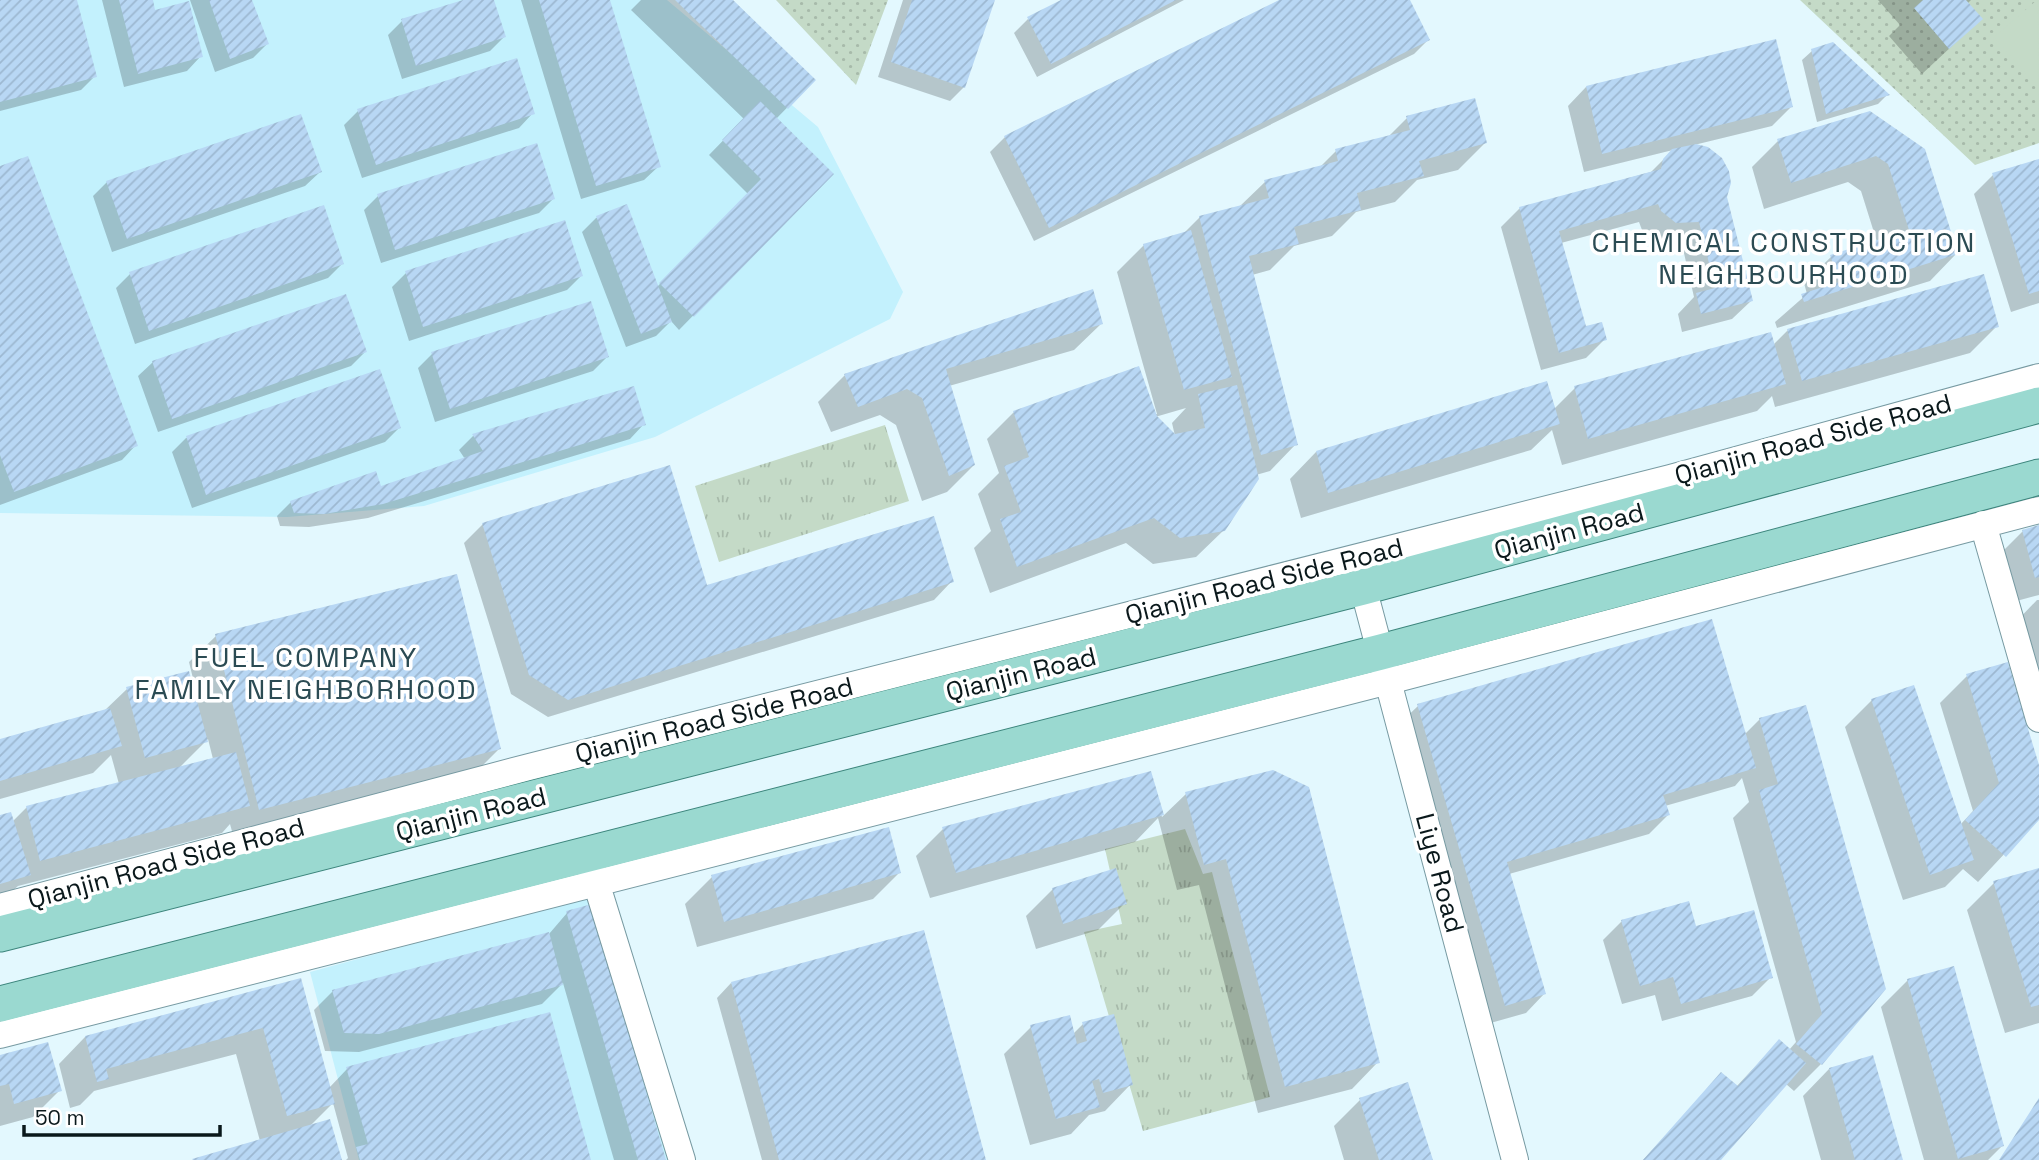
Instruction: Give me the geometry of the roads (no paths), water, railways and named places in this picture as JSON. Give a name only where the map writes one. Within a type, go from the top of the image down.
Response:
[{"type":"main road","name":"Qianjin Road","points":[[0,934],[1363,587],[2039,405]]},
{"type":"main road","points":[[0,1004],[592,868],[1385,666],[2039,477]]},
{"type":"street","name":"Qianjin Road Side Road","points":[[0,907],[542,764],[1670,478],[2039,377]]},
{"type":"street","points":[[1385,666],[2039,510]]},
{"type":"street","points":[[1983,524],[2039,719]]},
{"type":"street","name":"Liye Road","points":[[1363,587],[1515,1160]]},
{"type":"street","points":[[0,1035],[592,868],[682,1160]]},
{"type":"district","name":"CHEMICAL CONSTRUCTION NEIGHBOURHOOD","points":[[1784,258]]},
{"type":"district","name":"FUEL COMPANY FAMILY NEIGHBORHOOD","points":[[306,673]]}]
